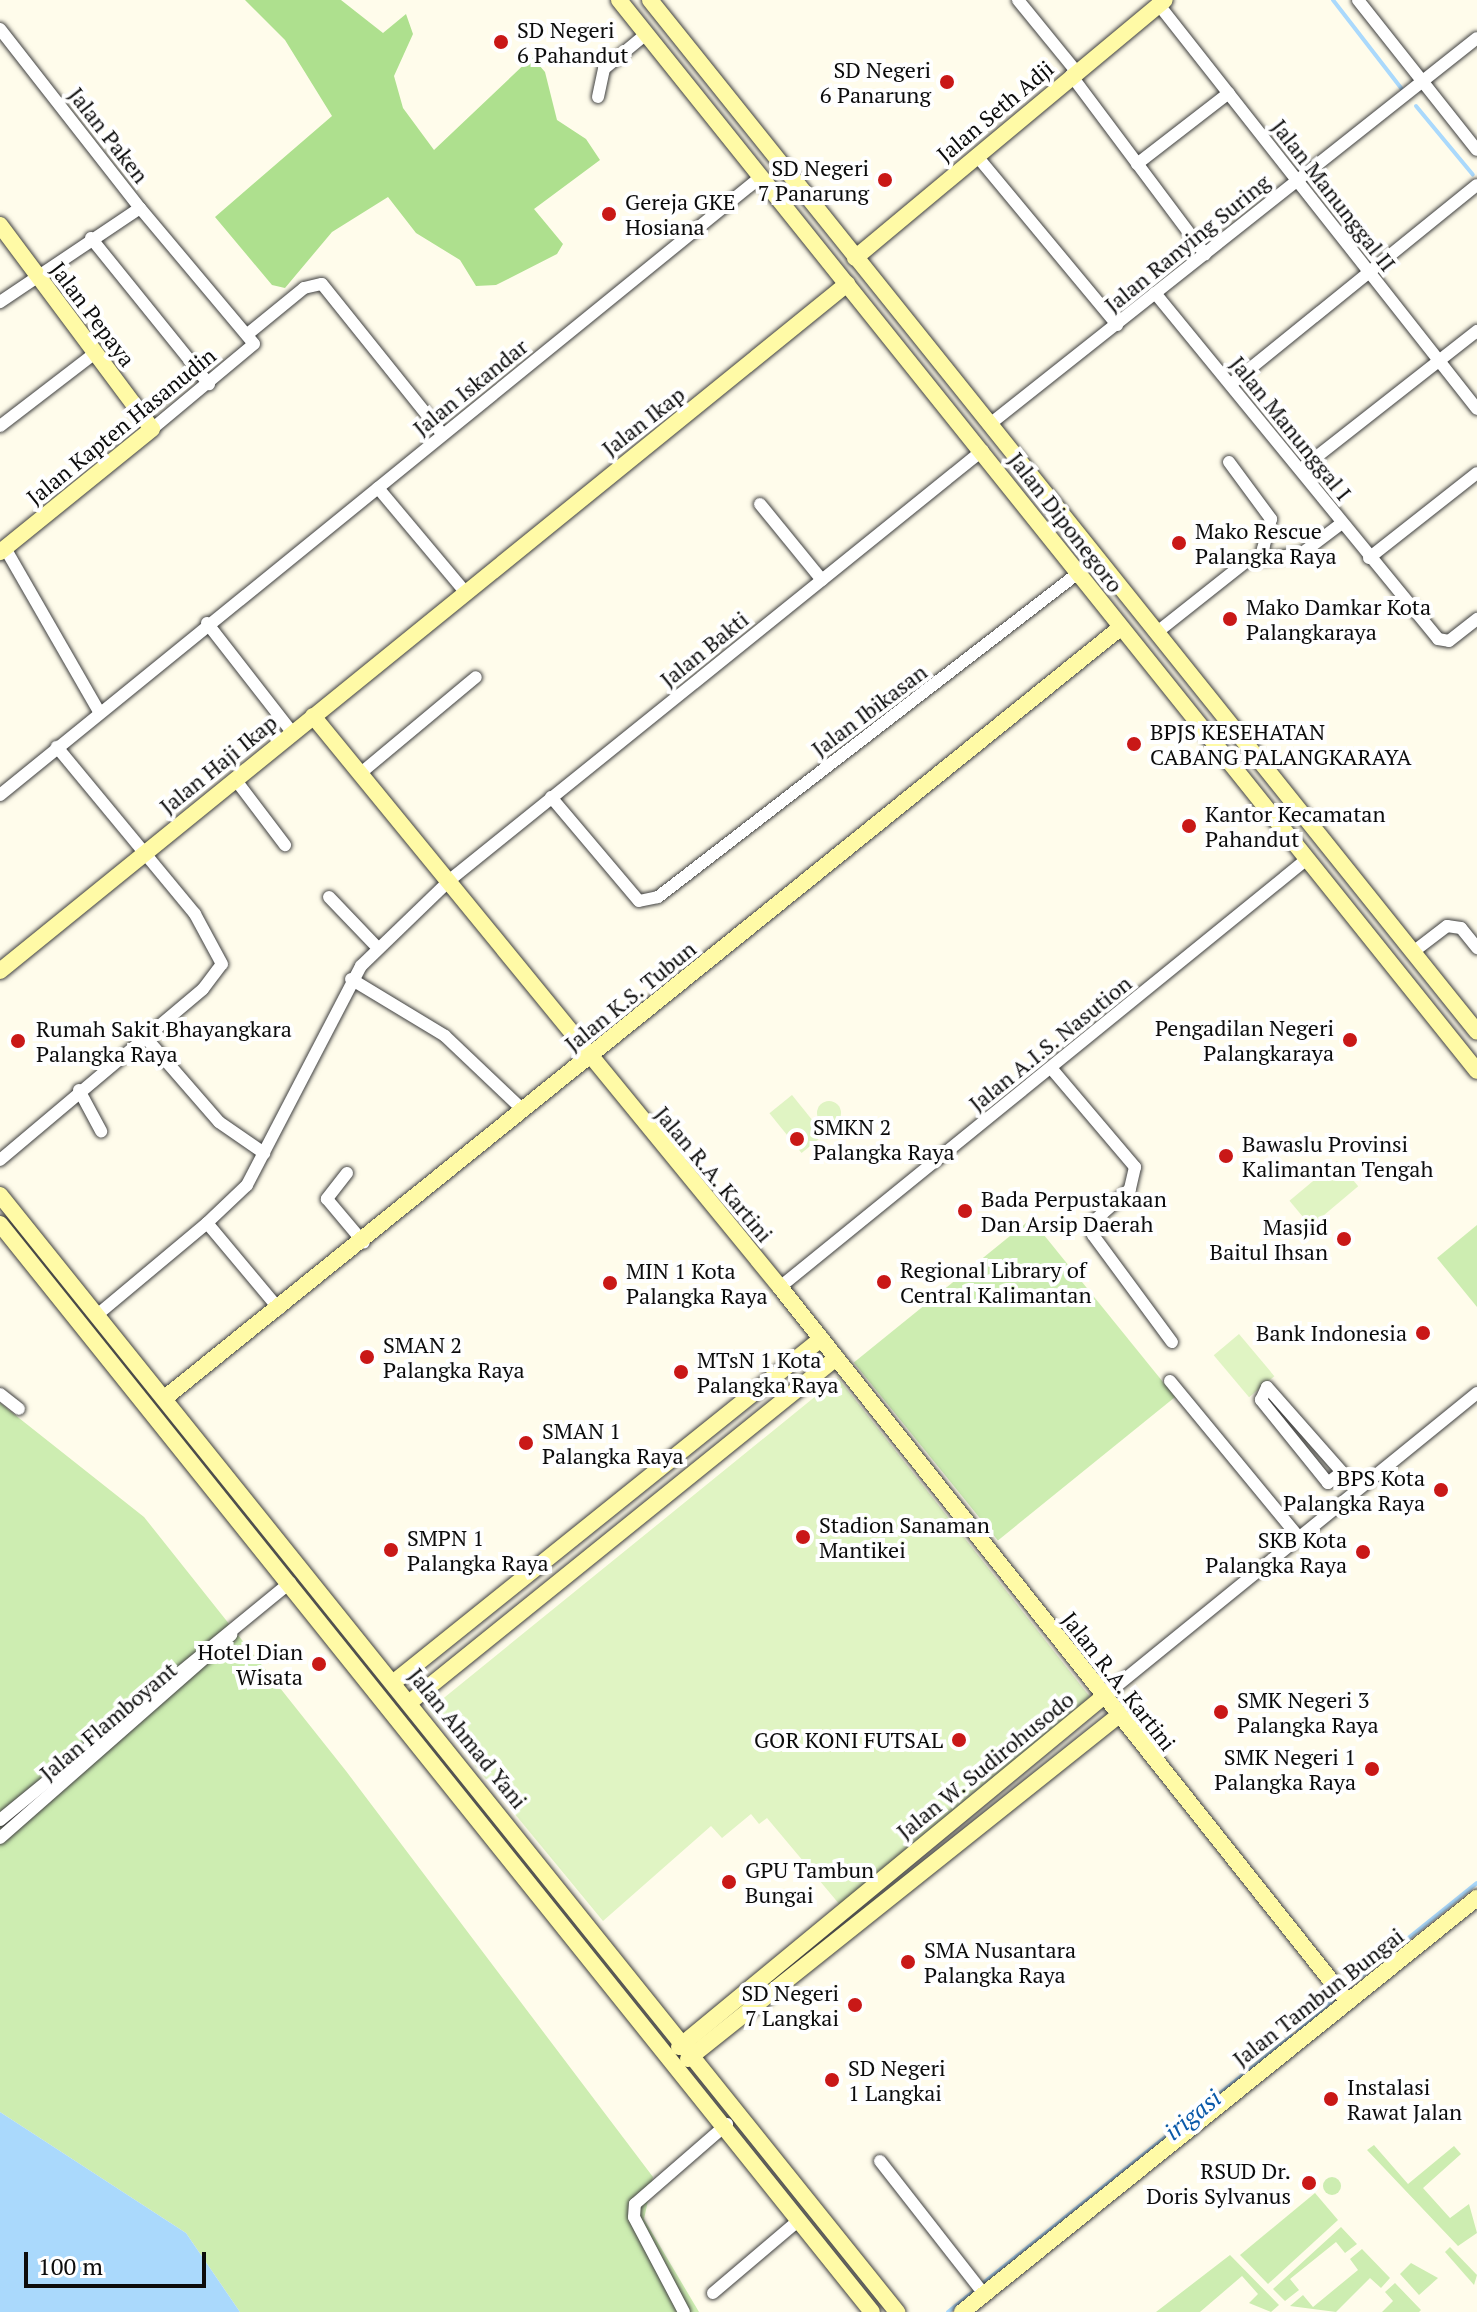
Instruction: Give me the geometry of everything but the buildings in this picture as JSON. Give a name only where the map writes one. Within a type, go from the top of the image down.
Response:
[{"type":"street","name":"Jalan Diponegoro","points":[[619,0],[757,180],[983,450],[1077,574],[1477,1071]]},
{"type":"street","name":"Jalan Diponegoro","points":[[650,0],[1477,1032]]},
{"type":"street","points":[[1018,0],[1205,254]]},
{"type":"street","points":[[1358,0],[1416,87],[1477,150]]},
{"type":"street","name":"Jalan Seth Adji","points":[[855,258],[1162,2]]},
{"type":"street","name":"Jalan Manunggal II","points":[[1162,2],[1229,93],[1477,409]]},
{"type":"street","name":"Jalan Paken","points":[[0,29],[140,208],[91,238],[0,302]]},
{"type":"street","points":[[598,97],[604,69],[646,34]]},
{"type":"street","name":"Jalan Ranying Suring","points":[[990,424],[1477,38]]},
{"type":"street","points":[[666,61],[686,44]]},
{"type":"street","points":[[703,110],[725,92]]},
{"type":"street","points":[[1137,164],[1229,93]]},
{"type":"street","points":[[976,155],[1117,325]]},
{"type":"street","name":"Jalan Iskandar","points":[[0,795],[207,623],[757,180]]},
{"type":"street","points":[[1231,384],[1477,185]]},
{"type":"street","points":[[140,208],[249,333]]},
{"type":"street","name":"Jalan Pepaya","points":[[0,225],[152,429]]},
{"type":"street","points":[[91,238],[209,384]]},
{"type":"street","name":"Jalan Kapten Hasanudin","points":[[100,713],[2,550],[253,347],[249,333],[304,288],[322,284],[442,434]]},
{"type":"street","name":"Jalan Ikap","points":[[466,593],[847,284]]},
{"type":"street","name":"Jalan Manunggal I","points":[[1155,293],[1301,469],[1369,558],[1444,643],[1477,619]]},
{"type":"street","points":[[1301,469],[1477,331]]},
{"type":"street","points":[[0,426],[95,353]]},
{"type":"street","name":"Jalan Bakti","points":[[100,1319],[242,1192],[351,979],[377,947],[451,879],[983,450]]},
{"type":"street","points":[[1229,462],[1271,519],[1261,557]]},
{"type":"street","points":[[1369,558],[1477,473]]},
{"type":"street","points":[[378,488],[466,593]]},
{"type":"street","points":[[760,504],[822,580]]},
{"type":"street","points":[[1156,633],[1261,557],[1301,554],[1342,523]]},
{"type":"street","name":"Jalan Ibikasan","points":[[551,797],[639,901],[686,878],[1077,574]]},
{"type":"street","name":"Jalan Haji Ikap","points":[[0,971],[466,593]]},
{"type":"street","points":[[207,623],[292,732]]},
{"type":"street","name":"Jalan K.S. Tubun","points":[[166,1397],[364,1243],[522,1109],[588,1059],[1120,628]]},
{"type":"street","points":[[362,772],[476,677]]},
{"type":"street","name":"Jalan R.A. Kartini","points":[[313,716],[451,879],[588,1059],[780,1287],[1348,2002]]},
{"type":"street","points":[[1212,743],[1231,728]]},
{"type":"street","points":[[0,1160],[79,1090],[146,1038],[222,964],[203,925],[57,747]]},
{"type":"street","points":[[235,779],[285,845]]},
{"type":"street","name":"Jalan A.I.S. Nasution","points":[[780,1287],[1307,859]]},
{"type":"street","points":[[329,897],[377,947]]},
{"type":"street","points":[[1413,952],[1447,926],[1461,928],[1477,948]]},
{"type":"street","points":[[351,979],[445,1036],[522,1109]]},
{"type":"street","points":[[1423,1003],[1441,988]]},
{"type":"street","points":[[146,1038],[219,1122],[264,1153]]},
{"type":"street","points":[[1051,1068],[1135,1167],[1130,1189],[1091,1228],[1172,1342]]},
{"type":"street","points":[[79,1090],[101,1131]]},
{"type":"street","points":[[347,1173],[327,1199],[364,1243]]},
{"type":"street","name":"Jalan Ahmad Yani","points":[[0,1195],[410,1702],[778,2178],[799,2220],[872,2312]]},
{"type":"street","points":[[207,1223],[279,1309]]},
{"type":"street","name":"Jalan Ahmad Yani","points":[[0,1224],[88,1337],[290,1583],[683,2054],[727,2124],[897,2312]]},
{"type":"street","points":[[88,1337],[100,1319]]},
{"type":"street","points":[[394,1682],[821,1339]]},
{"type":"street","points":[[410,1702],[836,1358]]},
{"type":"street","points":[[1170,1381],[1297,1535]]},
{"type":"street","points":[[1267,1387],[1342,1472],[1335,1478],[1328,1483],[1261,1400],[1267,1387]]},
{"type":"street","name":"Jalan W. Sudirohusodo","points":[[683,2054],[895,1866],[994,1788],[1297,1535],[1477,1393]]},
{"type":"street","points":[[0,1394],[19,1409]]},
{"type":"street","points":[[1335,1478],[1347,1495]]},
{"type":"street","points":[[236,1515],[250,1502]]},
{"type":"street","name":"Jalan Flamboyant","points":[[0,1838],[122,1726],[290,1583]]},
{"type":"street","points":[[457,1629],[475,1650]]},
{"type":"street","name":"Jalan W. Sudirohusodo","points":[[683,2054],[1118,1716]]},
{"type":"street","name":"Jalan Flamboyant","points":[[0,1820],[122,1726]]},
{"type":"street","points":[[994,1788],[1006,1805]]},
{"type":"street","points":[[32,1793],[41,1803]]},
{"type":"street","points":[[895,1866],[907,1880]]},
{"type":"street","name":"Jalan Tambun Bungai","points":[[962,2312],[1477,1898]]},
{"type":"street","points":[[684,2312],[634,2217],[635,2204],[727,2124]]},
{"type":"street","points":[[880,2161],[984,2294]]},
{"type":"street","points":[[713,2293],[799,2220]]},
{"type":"green space","points":[[245,0],[341,0],[383,33],[406,14],[413,34],[394,76],[403,108],[434,150],[532,57],[545,72],[557,120],[586,139],[600,160],[534,209],[563,244],[557,254],[496,285],[476,286],[460,260],[416,233],[388,197],[332,232],[285,288],[272,285],[215,217],[332,116],[285,40]]},
{"type":"green space","points":[[792,1095],[824,1135],[802,1153],[769,1113]]},
{"type":"green space","points":[[829,1101],[840,1108],[841,1113],[834,1124],[829,1125],[818,1118],[817,1113],[824,1102]]},
{"type":"green space","points":[[1337,1161],[1358,1186],[1311,1226],[1290,1201]]},
{"type":"green space","points":[[1031,1219],[1175,1397],[998,1540],[854,1362]]},
{"type":"green space","points":[[1477,1225],[1477,1307],[1437,1258]]},
{"type":"green space","points":[[1239,1334],[1274,1376],[1249,1397],[1214,1355]]},
{"type":"green space","name":"Stadion Sanaman Mantikei","points":[[838,1378],[1090,1697],[840,1905],[767,1818],[759,1824],[751,1814],[722,1838],[711,1826],[603,1921],[429,1710]]},
{"type":"green space","points":[[0,1403],[144,1517],[346,1771],[653,2177],[644,2219],[699,2312],[240,2312],[186,2233],[0,2112]]},
{"type":"green space","points":[[1374,2145],[1408,2184],[1454,2146],[1461,2154],[1423,2188],[1450,2218],[1469,2204],[1477,2233],[1458,2246],[1367,2150]]},
{"type":"green space","points":[[1332,2177],[1341,2186],[1332,2195],[1323,2186]]},
{"type":"green space","points":[[1315,2193],[1338,2220],[1268,2284],[1240,2255]]},
{"type":"green space","points":[[1341,2227],[1357,2244],[1345,2253],[1336,2242],[1290,2279],[1299,2290],[1285,2301],[1273,2289]]},
{"type":"green space","points":[[1450,2247],[1477,2275],[1474,2285],[1445,2252]]},
{"type":"green space","points":[[1362,2249],[1390,2278],[1381,2288],[1370,2278],[1336,2312],[1290,2306],[1303,2295],[1313,2307],[1358,2270],[1350,2259]]},
{"type":"green space","points":[[1230,2255],[1279,2305],[1271,2312],[1249,2303],[1258,2294],[1242,2276],[1200,2312],[1156,2312]]},
{"type":"green space","points":[[1411,2263],[1438,2278],[1419,2295],[1400,2274]]},
{"type":"green space","points":[[1395,2283],[1421,2310],[1419,2312],[1382,2312],[1393,2301],[1385,2292]]},
{"type":"water","points":[[0,2112],[186,2233],[240,2312],[0,2312]]},
{"type":"waterway","points":[[1333,0],[1404,92]]},
{"type":"waterway","points":[[1416,106],[1473,175]]},
{"type":"waterway","name":"irigasi","points":[[1345,1989],[1477,1883]]},
{"type":"waterway","name":"irigasi","points":[[1298,2031],[1337,1996]]},
{"type":"waterway","name":"irigasi","points":[[982,2284],[1292,2036]]},
{"type":"waterway","name":"irigasi","points":[[948,2312],[975,2290]]},
{"type":"place","name":"SD Negeri 6 Pahandut","points":[[501,42]]},
{"type":"place","name":"SD Negeri 6 Panarung","points":[[947,82]]},
{"type":"place","name":"SD Negeri 7 Panarung","points":[[885,180]]},
{"type":"place","name":"Gereja GKE Hosiana","points":[[609,214]]},
{"type":"place","name":"Mako Rescue Palangka Raya","points":[[1179,543]]},
{"type":"place","name":"Mako Damkar Kota Palangkaraya","points":[[1230,619]]},
{"type":"place","name":"BPJS KESEHATAN CABANG PALANGKARAYA","points":[[1134,744]]},
{"type":"place","name":"Kantor Kecamatan Pahandut","points":[[1189,826]]},
{"type":"place","name":"Pengadilan Negeri Palangkaraya","points":[[1350,1040]]},
{"type":"place","name":"Rumah Sakit Bhayangkara Palangka Raya","points":[[18,1041]]},
{"type":"place","name":"SMKN 2 Palangka Raya","points":[[797,1139]]},
{"type":"place","name":"Bawaslu Provinsi Kalimantan Tengah","points":[[1226,1156]]},
{"type":"place","name":"Bada Perpustakaan Dan Arsip Daerah","points":[[965,1211]]},
{"type":"place","name":"Masjid Baitul Ihsan","points":[[1344,1239]]},
{"type":"place","name":"Regional Library of Central Kalimantan","points":[[884,1282]]},
{"type":"place","name":"MIN 1 Kota Palangka Raya","points":[[610,1283]]},
{"type":"place","name":"Bank Indonesia","points":[[1423,1333]]},
{"type":"place","name":"SMAN 2 Palangka Raya","points":[[367,1357]]},
{"type":"place","name":"MTsN 1 Kota Palangka Raya","points":[[681,1372]]},
{"type":"place","name":"SMAN 1 Palangka Raya","points":[[526,1443]]},
{"type":"place","name":"BPS Kota Palangka Raya","points":[[1441,1490]]},
{"type":"place","name":"Stadion Sanaman Mantikei","points":[[803,1537]]},
{"type":"place","name":"SMPN 1 Palangka Raya","points":[[391,1550]]},
{"type":"place","name":"SKB Kota Palangka Raya","points":[[1363,1552]]},
{"type":"place","name":"Hotel Dian Wisata","points":[[319,1664]]},
{"type":"place","name":"SMK Negeri 3 Palangka Raya","points":[[1221,1712]]},
{"type":"place","name":"GOR KONI FUTSAL","points":[[959,1740]]},
{"type":"place","name":"SMK Negeri 1 Palangka Raya","points":[[1372,1769]]},
{"type":"place","name":"GPU Tambun Bungai","points":[[729,1882]]},
{"type":"place","name":"SMA Nusantara Palangka Raya","points":[[908,1962]]},
{"type":"place","name":"SD Negeri 7 Langkai","points":[[855,2005]]},
{"type":"place","name":"SD Negeri 1 Langkai","points":[[832,2080]]},
{"type":"place","name":"Instalasi Rawat Jalan","points":[[1331,2099]]},
{"type":"place","name":"RSUD Dr. Doris Sylvanus","points":[[1309,2183]]}]
